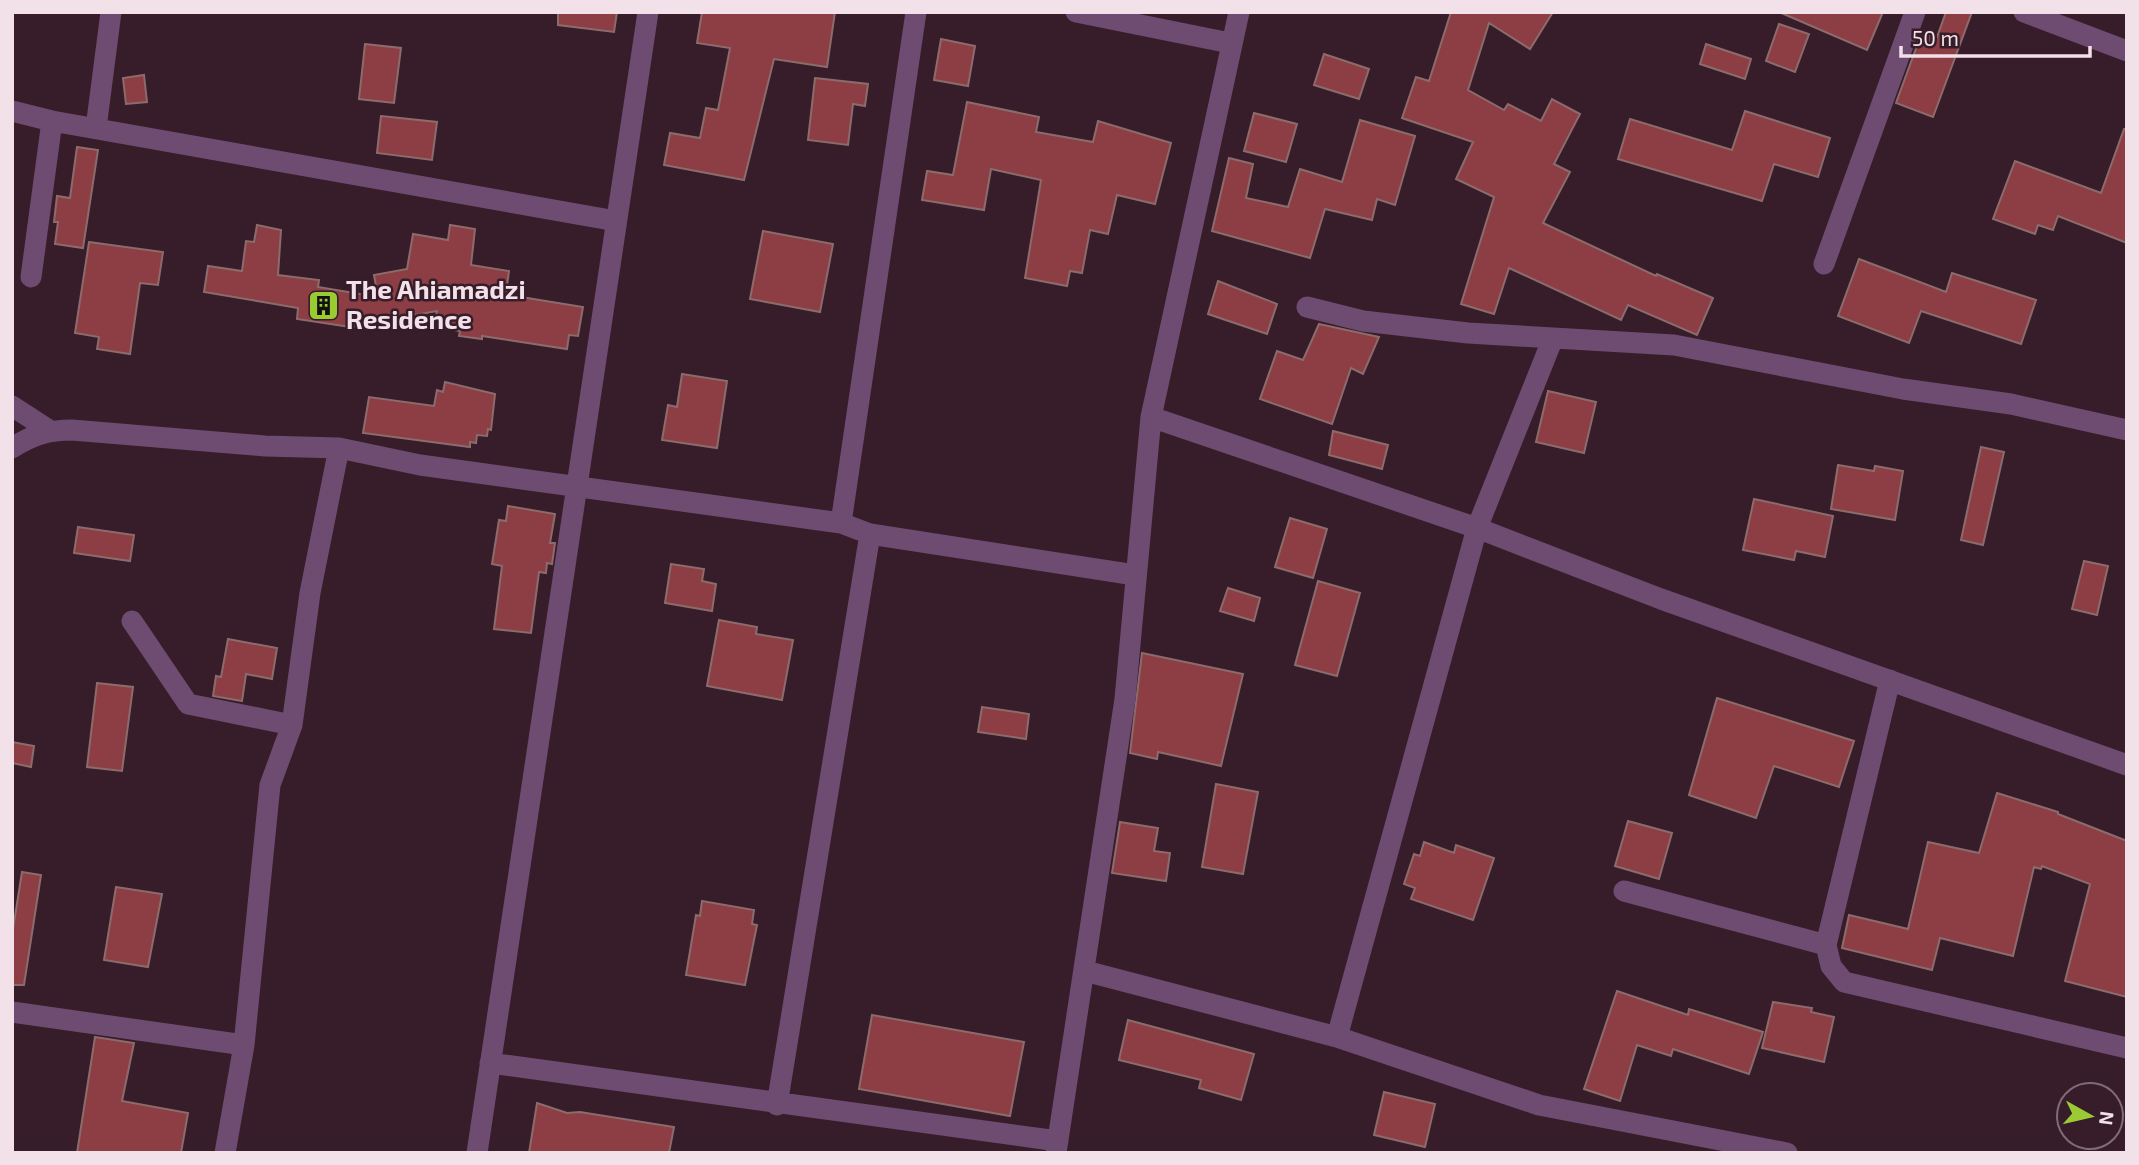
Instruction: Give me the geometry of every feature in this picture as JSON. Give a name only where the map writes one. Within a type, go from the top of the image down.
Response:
[{"type":"street","points":[[96,128],[111,12]]},
{"type":"street","points":[[477,1153],[648,12]]},
{"type":"street","points":[[841,523],[916,12]]},
{"type":"street","points":[[1076,12],[1230,43]]},
{"type":"street","points":[[490,1063],[1057,1147],[1125,699],[1151,417],[1230,43],[1239,12]]},
{"type":"street","points":[[1824,264],[1915,12]]},
{"type":"street","points":[[2024,12],[2127,51]]},
{"type":"street","points":[[12,111],[52,121],[616,221]]},
{"type":"street","points":[[31,277],[52,121]]},
{"type":"street","points":[[1307,307],[1363,321],[1553,338],[1674,345],[1903,389],[2011,404],[2127,430]]},
{"type":"street","points":[[1337,1037],[1478,528],[1553,338]]},
{"type":"street","points":[[12,406],[49,430]]},
{"type":"street","points":[[1151,417],[1478,528],[1661,599],[2127,765]]},
{"type":"street","points":[[12,448],[29,437],[49,430],[339,448],[420,465],[841,523],[870,534],[1135,575]]},
{"type":"street","points":[[225,1153],[244,1045],[270,785],[292,724],[310,593],[339,448]]},
{"type":"street","points":[[777,1105],[870,534]]},
{"type":"street","points":[[132,621],[188,704],[292,724]]},
{"type":"street","points":[[1890,680],[1826,945],[1831,966],[1844,982],[2127,1048]]},
{"type":"street","points":[[1624,891],[1826,945]]},
{"type":"street","points":[[1085,971],[1337,1037],[1539,1105],[1787,1153]]},
{"type":"street","points":[[12,1012],[244,1045]]},
{"type":"building","points":[[558,12],[617,12],[614,32],[558,25]]},
{"type":"building","points":[[702,12],[835,12],[827,67],[774,59],[744,180],[664,165],[670,133],[700,138],[706,108],[718,110],[730,48],[697,43]]},
{"type":"building","points":[[1451,12],[1553,12],[1530,49],[1489,23],[1468,90],[1504,110],[1508,104],[1541,121],[1552,99],[1580,114],[1554,164],[1570,172],[1543,223],[1656,276],[1657,274],[1713,298],[1697,335],[1628,305],[1621,320],[1509,268],[1494,314],[1461,304],[1494,197],[1456,179],[1473,142],[1402,118],[1416,77],[1429,81]]},
{"type":"building","points":[[1779,12],[1883,12],[1867,50]]},
{"type":"building","points":[[1946,12],[1972,12],[1933,117],[1896,103],[1922,32],[1937,37]]},
{"type":"building","points":[[1779,24],[1809,34],[1795,72],[1766,61]]},
{"type":"building","points":[[941,39],[975,46],[968,86],[934,80]]},
{"type":"building","points":[[365,44],[401,48],[394,103],[359,99]]},
{"type":"building","points":[[1706,44],[1751,59],[1745,79],[1700,64]]},
{"type":"building","points":[[1324,54],[1369,69],[1359,99],[1314,85]]},
{"type":"building","points":[[144,75],[147,102],[126,104],[123,78]]},
{"type":"building","points":[[815,78],[868,84],[865,106],[853,104],[848,145],[808,140]]},
{"type":"building","points":[[967,102],[1039,117],[1036,132],[1093,142],[1098,121],[1171,143],[1155,204],[1117,195],[1108,234],[1090,230],[1082,273],[1070,271],[1067,286],[1025,278],[1041,180],[991,169],[984,210],[922,200],[927,171],[953,175]]},
{"type":"building","points":[[1745,111],[1830,138],[1818,177],[1774,164],[1762,201],[1618,159],[1630,119],[1732,150]]},
{"type":"building","points":[[1254,113],[1297,124],[1286,162],[1244,151]]},
{"type":"building","points":[[381,116],[437,122],[432,160],[377,153]]},
{"type":"building","points":[[1360,120],[1415,136],[1395,205],[1377,199],[1372,220],[1325,209],[1310,258],[1212,231],[1229,158],[1253,164],[1246,198],[1288,207],[1300,169],[1342,182]]},
{"type":"building","points":[[2124,129],[2127,130],[2127,243],[2058,216],[2053,230],[2038,225],[2035,234],[1993,219],[2015,161],[2101,193]]},
{"type":"building","points":[[77,147],[98,150],[83,248],[55,244],[57,196],[70,198]]},
{"type":"building","points":[[257,225],[281,230],[278,275],[319,280],[318,287],[378,297],[374,275],[407,269],[413,234],[448,240],[450,225],[475,229],[471,265],[509,271],[506,293],[509,295],[583,307],[578,336],[569,335],[567,349],[482,336],[482,339],[459,336],[460,331],[434,327],[437,311],[350,327],[297,319],[298,308],[204,292],[208,266],[242,271],[246,241],[254,242]]},
{"type":"building","points":[[763,231],[833,244],[820,312],[750,299]]},
{"type":"building","points":[[89,242],[163,252],[158,285],[140,283],[130,354],[97,349],[99,337],[75,333]]},
{"type":"building","points":[[1859,259],[1946,292],[1952,273],[2036,300],[2021,344],[1921,311],[1909,343],[1838,316]]},
{"type":"building","points":[[1218,281],[1277,304],[1267,334],[1208,314]]},
{"type":"building","points":[[1319,324],[1379,337],[1363,374],[1351,368],[1332,424],[1260,399],[1277,351],[1303,360]]},
{"type":"building","points":[[682,374],[727,381],[717,448],[662,440],[668,405],[677,407]]},
{"type":"building","points":[[445,382],[495,394],[491,430],[488,429],[487,436],[477,435],[476,443],[470,442],[470,447],[363,433],[369,397],[434,406],[437,390],[443,392]]},
{"type":"building","points":[[1548,391],[1596,402],[1584,453],[1536,442]]},
{"type":"building","points":[[1333,431],[1388,445],[1382,469],[1329,455]]},
{"type":"building","points":[[1981,447],[2004,452],[1983,545],[1961,540]]},
{"type":"building","points":[[1838,465],[1874,471],[1875,466],[1903,471],[1895,520],[1831,509]]},
{"type":"building","points":[[1754,499],[1833,516],[1825,557],[1796,551],[1794,560],[1743,550]]},
{"type":"building","points":[[508,506],[555,514],[550,543],[555,543],[552,564],[547,563],[546,573],[539,572],[531,633],[494,629],[502,566],[492,564],[499,520],[506,521]]},
{"type":"building","points":[[1290,518],[1327,529],[1313,578],[1275,567]]},
{"type":"building","points":[[78,527],[134,535],[130,561],[74,553]]},
{"type":"building","points":[[2084,561],[2108,566],[2097,615],[2072,609]]},
{"type":"building","points":[[671,564],[704,569],[702,581],[716,584],[712,611],[665,603]]},
{"type":"building","points":[[1318,581],[1360,593],[1337,676],[1295,665]]},
{"type":"building","points":[[1228,588],[1260,598],[1254,621],[1220,611]]},
{"type":"building","points":[[719,620],[757,627],[756,634],[793,640],[782,700],[707,686]]},
{"type":"building","points":[[228,639],[277,648],[272,679],[246,674],[242,701],[213,696],[216,676],[221,677]]},
{"type":"building","points":[[1142,653],[1243,674],[1221,766],[1158,752],[1157,759],[1130,753]]},
{"type":"building","points":[[97,683],[133,687],[122,771],[87,767]]},
{"type":"building","points":[[1717,698],[1854,741],[1839,787],[1774,766],[1756,818],[1689,795]]},
{"type":"building","points":[[982,707],[1029,714],[1026,739],[978,732]]},
{"type":"building","points":[[12,742],[34,746],[31,767],[12,763]]},
{"type":"building","points":[[1216,784],[1258,792],[1243,874],[1202,867]]},
{"type":"building","points":[[1997,793],[2058,812],[2127,841],[2127,997],[2065,981],[2090,884],[2042,866],[2041,869],[2034,867],[2013,956],[1940,938],[1932,970],[1842,948],[1849,915],[1908,929],[1928,842],[1979,853]]},
{"type":"building","points":[[1628,821],[1672,833],[1659,879],[1615,866]]},
{"type":"building","points":[[1120,822],[1158,828],[1154,851],[1170,853],[1166,881],[1112,873]]},
{"type":"building","points":[[1424,842],[1454,853],[1456,845],[1494,858],[1473,920],[1411,899],[1415,888],[1404,884],[1414,854],[1420,856]]},
{"type":"building","points":[[22,872],[41,875],[24,985],[12,985],[12,935]]},
{"type":"building","points":[[116,887],[162,894],[148,967],[104,960]]},
{"type":"building","points":[[702,901],[754,910],[752,924],[757,925],[745,985],[686,975],[696,915],[700,916]]},
{"type":"building","points":[[1617,991],[1688,1015],[1689,1009],[1763,1032],[1749,1074],[1673,1049],[1671,1056],[1637,1045],[1620,1101],[1584,1089]]},
{"type":"building","points":[[1773,1002],[1812,1008],[1811,1012],[1834,1017],[1824,1062],[1762,1048]]},
{"type":"building","points":[[872,1015],[1024,1042],[1010,1116],[859,1089]]},
{"type":"building","points":[[1128,1020],[1254,1054],[1241,1100],[1199,1088],[1201,1080],[1119,1060]]},
{"type":"building","points":[[95,1037],[134,1043],[122,1101],[188,1113],[181,1153],[77,1153]]},
{"type":"building","points":[[1384,1092],[1435,1104],[1425,1147],[1374,1135]]},
{"type":"building","points":[[537,1103],[567,1113],[580,1112],[674,1127],[669,1153],[529,1153]]},
{"type":"place","name":"The Ahiamadzi Residence","points":[[323,305]]}]
